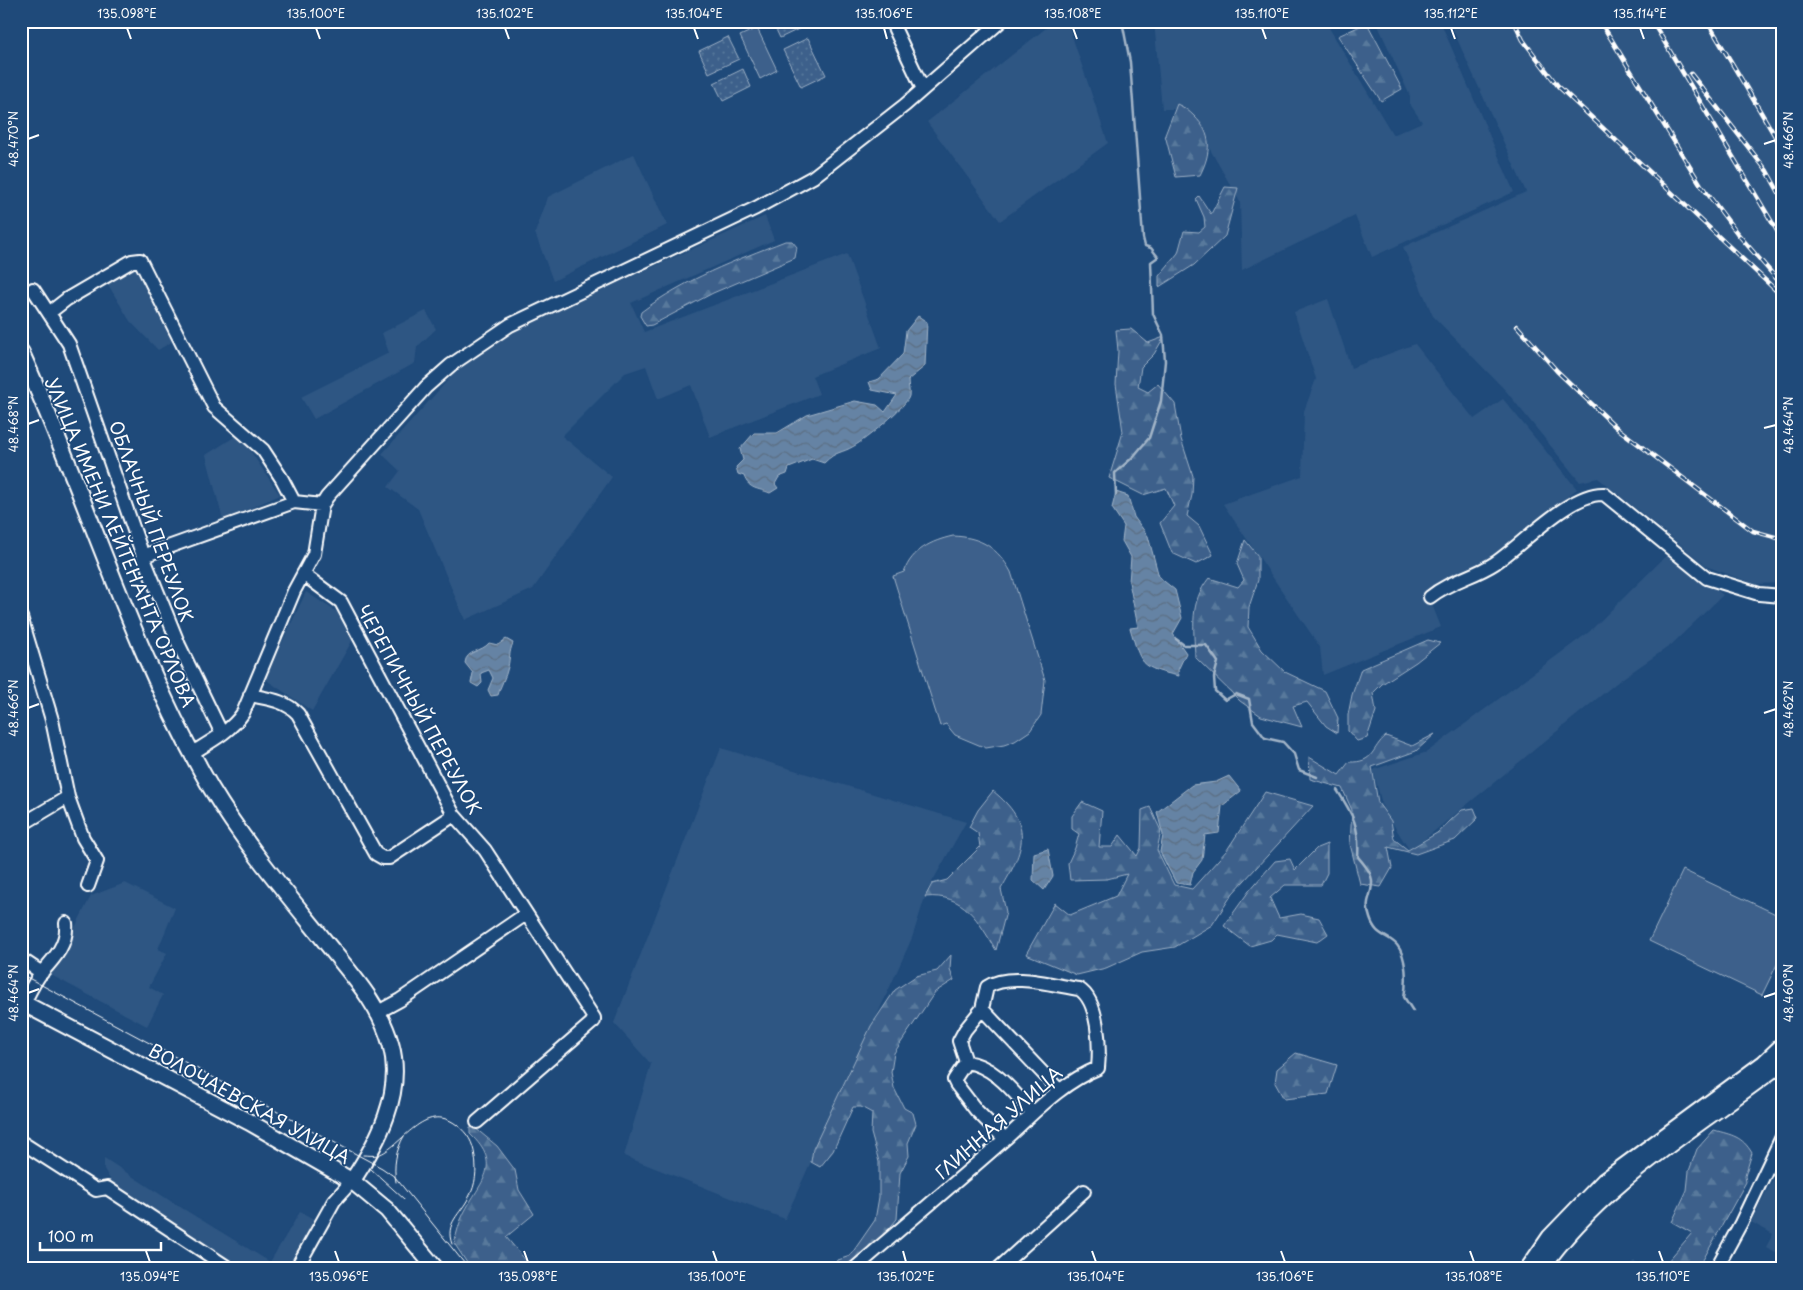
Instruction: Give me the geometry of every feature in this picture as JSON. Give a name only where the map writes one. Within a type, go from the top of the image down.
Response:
[{"type":"main road","name":"УЛИЦА ИМЕНИ ЛЕЙТЕНАНТА ОРЛОВА","points":[[21,352],[54,427],[151,672],[192,753],[212,789],[240,830],[281,887],[361,986],[378,1012],[393,1054],[392,1093],[390,1106],[377,1136],[352,1181]]},
{"type":"main road","name":"ВОЛОЧАЕВСКАЯ УЛИЦА","points":[[22,1003],[249,1122],[352,1181],[374,1197],[387,1210],[436,1269]]},
{"type":"main road","points":[[1528,1269],[1550,1237],[1604,1181],[1764,1063],[1782,1046]]},
{"type":"main road","points":[[1541,1269],[1557,1246],[1611,1190],[1771,1072],[1782,1061]]},
{"type":"street","points":[[891,21],[923,88]]},
{"type":"street","points":[[192,753],[237,722],[294,591],[314,554],[322,505],[426,387],[451,365],[510,325],[748,212],[813,176],[923,88],[1001,21]]},
{"type":"street","points":[[49,313],[67,299],[132,261],[140,260],[214,407],[263,450],[286,485],[294,502]]},
{"type":"street","name":"ОБЛАЧНЫЙ ПЕРЕУЛОК","points":[[33,289],[69,344],[143,556],[179,645],[222,734]]},
{"type":"street","points":[[1430,597],[1440,589],[1479,573],[1495,563],[1574,502],[1594,493],[1604,494],[1707,578],[1759,594],[1782,596]]},
{"type":"street","points":[[143,556],[294,502],[322,505]]},
{"type":"street","name":"ЧЕРЕПИЧНЫЙ ПЕРЕУЛОК","points":[[303,574],[341,602],[454,815],[485,850],[593,1013],[594,1021],[476,1122]]},
{"type":"street","points":[[21,617],[52,720],[68,797],[82,838],[96,861],[88,886]]},
{"type":"street","points":[[250,695],[283,702],[298,714],[376,854],[383,858],[389,858],[454,815]]},
{"type":"street","points":[[21,825],[68,797]]},
{"type":"street","points":[[378,1012],[423,985],[526,914]]},
{"type":"street","points":[[22,1003],[42,973],[52,964],[67,934],[66,923]]},
{"type":"street","points":[[21,959],[42,973]]},
{"type":"street","name":"ГЛИННАЯ УЛИЦА","points":[[854,1269],[1059,1090],[1079,1075],[1098,1068],[1100,1042],[1096,1022],[1084,992],[1079,989],[1009,979],[997,981],[987,987],[982,1009],[965,1030],[959,1041],[963,1065]]},
{"type":"street","points":[[982,1009],[1059,1090]]},
{"type":"street","points":[[1005,1139],[976,1110],[956,1084],[954,1080],[963,1065],[975,1063],[1001,1080],[1033,1113]]},
{"type":"street","points":[[1716,1269],[1741,1223],[1782,1137]]},
{"type":"street","points":[[21,1142],[96,1190],[107,1188],[230,1269]]},
{"type":"street","points":[[296,1269],[334,1201],[352,1181]]},
{"type":"street","points":[[998,1269],[1084,1191]]},
{"type":"shaded area","points":[[1055,21],[1067,21],[1108,143],[1000,221],[927,122]]},
{"type":"shaded area","points":[[1154,21],[1325,21],[1393,135],[1422,122],[1410,104],[1410,96],[1376,21],[1440,21],[1514,192],[1372,257],[1355,216],[1242,270],[1240,202],[1187,109],[1162,109]]},
{"type":"shaded area","points":[[1449,21],[1782,21],[1782,583],[1755,584],[1708,567],[1598,478],[1580,482],[1506,391],[1433,316],[1403,247],[1526,192]]},
{"type":"shaded area","points":[[634,154],[667,225],[553,281],[535,233],[548,197]]},
{"type":"shaded area","points":[[765,216],[774,240],[631,303],[644,332],[847,254],[881,348],[812,376],[819,394],[710,437],[691,385],[658,399],[646,366],[625,373],[562,436],[612,477],[533,589],[465,620],[418,509],[388,487],[400,471],[382,454],[455,372],[508,333]]},
{"type":"shaded area","points":[[137,263],[175,340],[158,350],[130,321],[106,281]]},
{"type":"shaded area","points":[[1328,299],[1351,368],[1415,344],[1474,419],[1503,399],[1577,489],[1478,567],[1444,580],[1431,602],[1441,627],[1323,675],[1320,647],[1223,504],[1302,476],[1304,411],[1316,379],[1294,312]]},
{"type":"shaded area","points":[[426,311],[436,329],[417,347],[415,363],[314,419],[301,397],[389,353],[382,333]]},
{"type":"shaded area","points":[[239,434],[280,495],[223,520],[206,455]]},
{"type":"shaded area","points":[[1670,552],[1723,595],[1671,645],[1620,680],[1410,851],[1383,808],[1373,770],[1427,752],[1589,632]]},
{"type":"shaded area","points":[[306,592],[337,612],[352,641],[312,711],[265,679]]},
{"type":"shaded area","points":[[721,748],[966,822],[927,891],[912,938],[785,1219],[624,1156],[651,1064],[614,1023]]},
{"type":"shaded area","points":[[125,883],[175,908],[158,949],[167,953],[149,987],[163,995],[147,1026],[51,975],[91,896]]},
{"type":"shaded area","points":[[104,1158],[270,1262],[300,1212],[319,1221],[290,1269],[244,1269],[117,1191],[104,1169]]},
{"type":"shaded area","points":[[1782,1161],[1782,1255],[1766,1247],[1773,1234],[1751,1222]]},
{"type":"shaded area","points":[[1634,1261],[1648,1269],[1624,1269]]},
{"type":"green space","points":[[772,21],[803,21],[805,26],[780,38]]},
{"type":"green space","points":[[1367,23],[1402,89],[1381,101],[1338,36]]},
{"type":"green space","points":[[757,28],[777,70],[760,79],[740,36]]},
{"type":"green space","points":[[728,37],[739,59],[709,73],[699,51]]},
{"type":"green space","points":[[808,38],[826,75],[801,87],[783,50]]},
{"type":"green space","points":[[743,69],[751,87],[723,101],[714,83]]},
{"type":"green space","points":[[1177,104],[1194,116],[1207,137],[1208,151],[1200,175],[1176,177],[1165,135]]},
{"type":"green space","points":[[1225,187],[1238,188],[1225,236],[1194,265],[1159,287],[1159,276],[1178,253],[1184,231],[1199,232],[1205,227],[1204,217],[1196,199],[1199,196],[1211,214]]},
{"type":"green space","points":[[785,241],[792,241],[797,247],[795,258],[713,293],[652,325],[646,326],[640,316],[641,312],[658,300],[692,280]]},
{"type":"green space","points":[[1131,329],[1148,343],[1164,337],[1154,354],[1141,367],[1138,387],[1148,392],[1158,384],[1175,404],[1181,439],[1193,476],[1192,495],[1187,516],[1199,526],[1213,555],[1196,564],[1172,553],[1160,523],[1174,506],[1166,488],[1143,495],[1109,478],[1123,432],[1116,384],[1118,351],[1116,330]]},
{"type":"green space","points":[[953,536],[972,539],[988,545],[1006,564],[1011,572],[1045,680],[1041,715],[1030,731],[1015,741],[1004,745],[986,748],[955,735],[946,724],[940,726],[893,576],[904,572],[912,558],[923,548]]},
{"type":"green space","points":[[1245,540],[1258,556],[1258,580],[1249,607],[1248,627],[1262,650],[1285,672],[1325,691],[1338,718],[1337,733],[1326,726],[1307,702],[1293,706],[1302,727],[1261,716],[1240,701],[1195,657],[1194,616],[1198,597],[1209,578],[1238,587],[1244,580],[1237,564]]},
{"type":"green space","points":[[1428,640],[1440,643],[1416,662],[1382,684],[1373,693],[1376,711],[1367,738],[1357,741],[1348,731],[1348,715],[1352,695],[1361,669]]},
{"type":"green space","points":[[1435,734],[1416,751],[1372,767],[1378,803],[1391,821],[1394,839],[1408,850],[1437,833],[1462,810],[1474,808],[1478,818],[1455,840],[1416,854],[1388,847],[1392,868],[1381,887],[1360,884],[1350,844],[1352,810],[1342,788],[1310,779],[1309,757],[1339,775],[1349,762],[1364,760],[1372,754],[1386,736],[1412,746]]},
{"type":"green space","points":[[993,791],[1015,815],[1020,826],[1021,837],[1016,861],[1001,889],[1006,912],[996,950],[976,919],[960,904],[939,897],[925,897],[932,884],[947,880],[980,847],[978,833],[969,827],[978,810]]},
{"type":"green space","points":[[1265,792],[1313,806],[1233,893],[1212,925],[1175,947],[1142,952],[1106,968],[1077,975],[1026,954],[1055,903],[1070,915],[1116,896],[1127,874],[1107,879],[1070,880],[1068,863],[1079,834],[1072,829],[1072,816],[1082,802],[1102,811],[1099,847],[1112,847],[1120,835],[1137,856],[1141,848],[1142,810],[1150,807],[1161,831],[1157,850],[1174,885],[1192,889],[1227,850]]},
{"type":"green space","points":[[1327,844],[1327,873],[1321,885],[1285,885],[1270,898],[1279,918],[1301,914],[1319,918],[1328,934],[1317,942],[1277,934],[1271,940],[1250,946],[1224,926],[1249,891],[1275,861],[1290,859],[1295,870],[1317,848]]},
{"type":"green space","points":[[1683,870],[1782,917],[1782,954],[1762,995],[1649,941]]},
{"type":"green space","points":[[951,955],[950,969],[954,980],[935,992],[894,1053],[891,1072],[894,1088],[904,1108],[913,1113],[916,1124],[908,1143],[909,1156],[900,1173],[897,1219],[869,1253],[851,1269],[834,1269],[838,1260],[850,1256],[875,1220],[879,1197],[879,1162],[871,1133],[872,1113],[861,1107],[853,1107],[833,1151],[820,1167],[811,1162],[813,1149],[871,1026],[895,990],[916,976],[937,971]]},
{"type":"green space","points":[[1296,1053],[1337,1065],[1328,1094],[1284,1099],[1275,1083],[1277,1069]]},
{"type":"green space","points":[[470,1128],[475,1128],[497,1146],[515,1170],[519,1190],[534,1214],[506,1237],[533,1269],[471,1269],[454,1243],[462,1216],[486,1173],[486,1155],[470,1134]]},
{"type":"green space","points":[[1714,1130],[1740,1140],[1752,1153],[1745,1176],[1746,1182],[1698,1269],[1661,1269],[1692,1233],[1672,1222],[1687,1190],[1689,1171],[1697,1149]]},
{"type":"water","points":[[918,316],[927,322],[925,366],[908,380],[909,396],[907,401],[885,422],[859,443],[832,456],[824,463],[812,459],[789,468],[787,474],[779,477],[775,484],[778,488],[770,493],[754,488],[748,484],[744,476],[738,474],[736,467],[743,460],[740,449],[754,433],[777,433],[807,415],[855,401],[877,405],[885,412],[897,395],[872,390],[869,382],[879,379],[903,354],[906,331]]},
{"type":"water","points":[[1116,492],[1128,496],[1134,517],[1148,536],[1159,577],[1175,590],[1182,618],[1173,634],[1186,653],[1178,670],[1179,676],[1149,667],[1140,657],[1137,650],[1130,628],[1138,627],[1129,582],[1131,557],[1122,541],[1124,526],[1112,508]]},
{"type":"water","points":[[506,639],[513,643],[509,664],[498,695],[491,696],[488,690],[493,678],[489,670],[481,673],[482,683],[478,687],[471,683],[473,673],[465,663],[466,659],[471,653],[489,643],[498,645]]},
{"type":"water","points":[[1229,776],[1241,791],[1222,806],[1219,833],[1205,835],[1202,860],[1193,872],[1190,885],[1176,883],[1160,852],[1163,835],[1157,812],[1192,785],[1216,782]]},
{"type":"water","points":[[1048,849],[1053,876],[1044,890],[1033,880],[1034,853]]},
{"type":"waterway","points":[[1116,495],[1115,473],[1133,457],[1149,438],[1161,401],[1165,361],[1163,335],[1153,314],[1151,262],[1158,257],[1151,248],[1145,246],[1143,238],[1130,62],[1122,21]]},
{"type":"waterway","points":[[1176,639],[1184,645],[1206,645],[1218,662],[1214,677],[1215,691],[1225,700],[1236,694],[1249,699],[1253,722],[1265,738],[1283,742],[1294,754],[1299,770],[1317,777]]},
{"type":"waterway","points":[[1337,790],[1354,822],[1358,838],[1358,857],[1368,869],[1372,880],[1368,903],[1368,912],[1372,924],[1382,935],[1397,945],[1403,956],[1406,984],[1404,997],[1413,1011]]},
{"type":"tram line","points":[[21,974],[382,1168],[395,1177],[469,1269]]},
{"type":"tram line","points":[[363,1155],[378,1155],[424,1121],[434,1118],[445,1119],[461,1128],[473,1147],[476,1172],[475,1182],[466,1203],[452,1224],[450,1230],[452,1244]]},
{"type":"tram line","points":[[396,1182],[396,1158],[404,1136]]},
{"type":"tram line","points":[[371,1169],[404,1199]]},
{"type":"railway","points":[[1514,21],[1523,40],[1558,86],[1782,296]]},
{"type":"railway","points":[[1600,21],[1701,185],[1737,233],[1782,285]]},
{"type":"railway","points":[[1652,21],[1782,239]]},
{"type":"railway","points":[[1707,21],[1782,148]]},
{"type":"railway","points":[[1691,74],[1767,171],[1782,198]]},
{"type":"railway","points":[[1517,326],[1557,371],[1617,428],[1753,531],[1782,539]]}]
